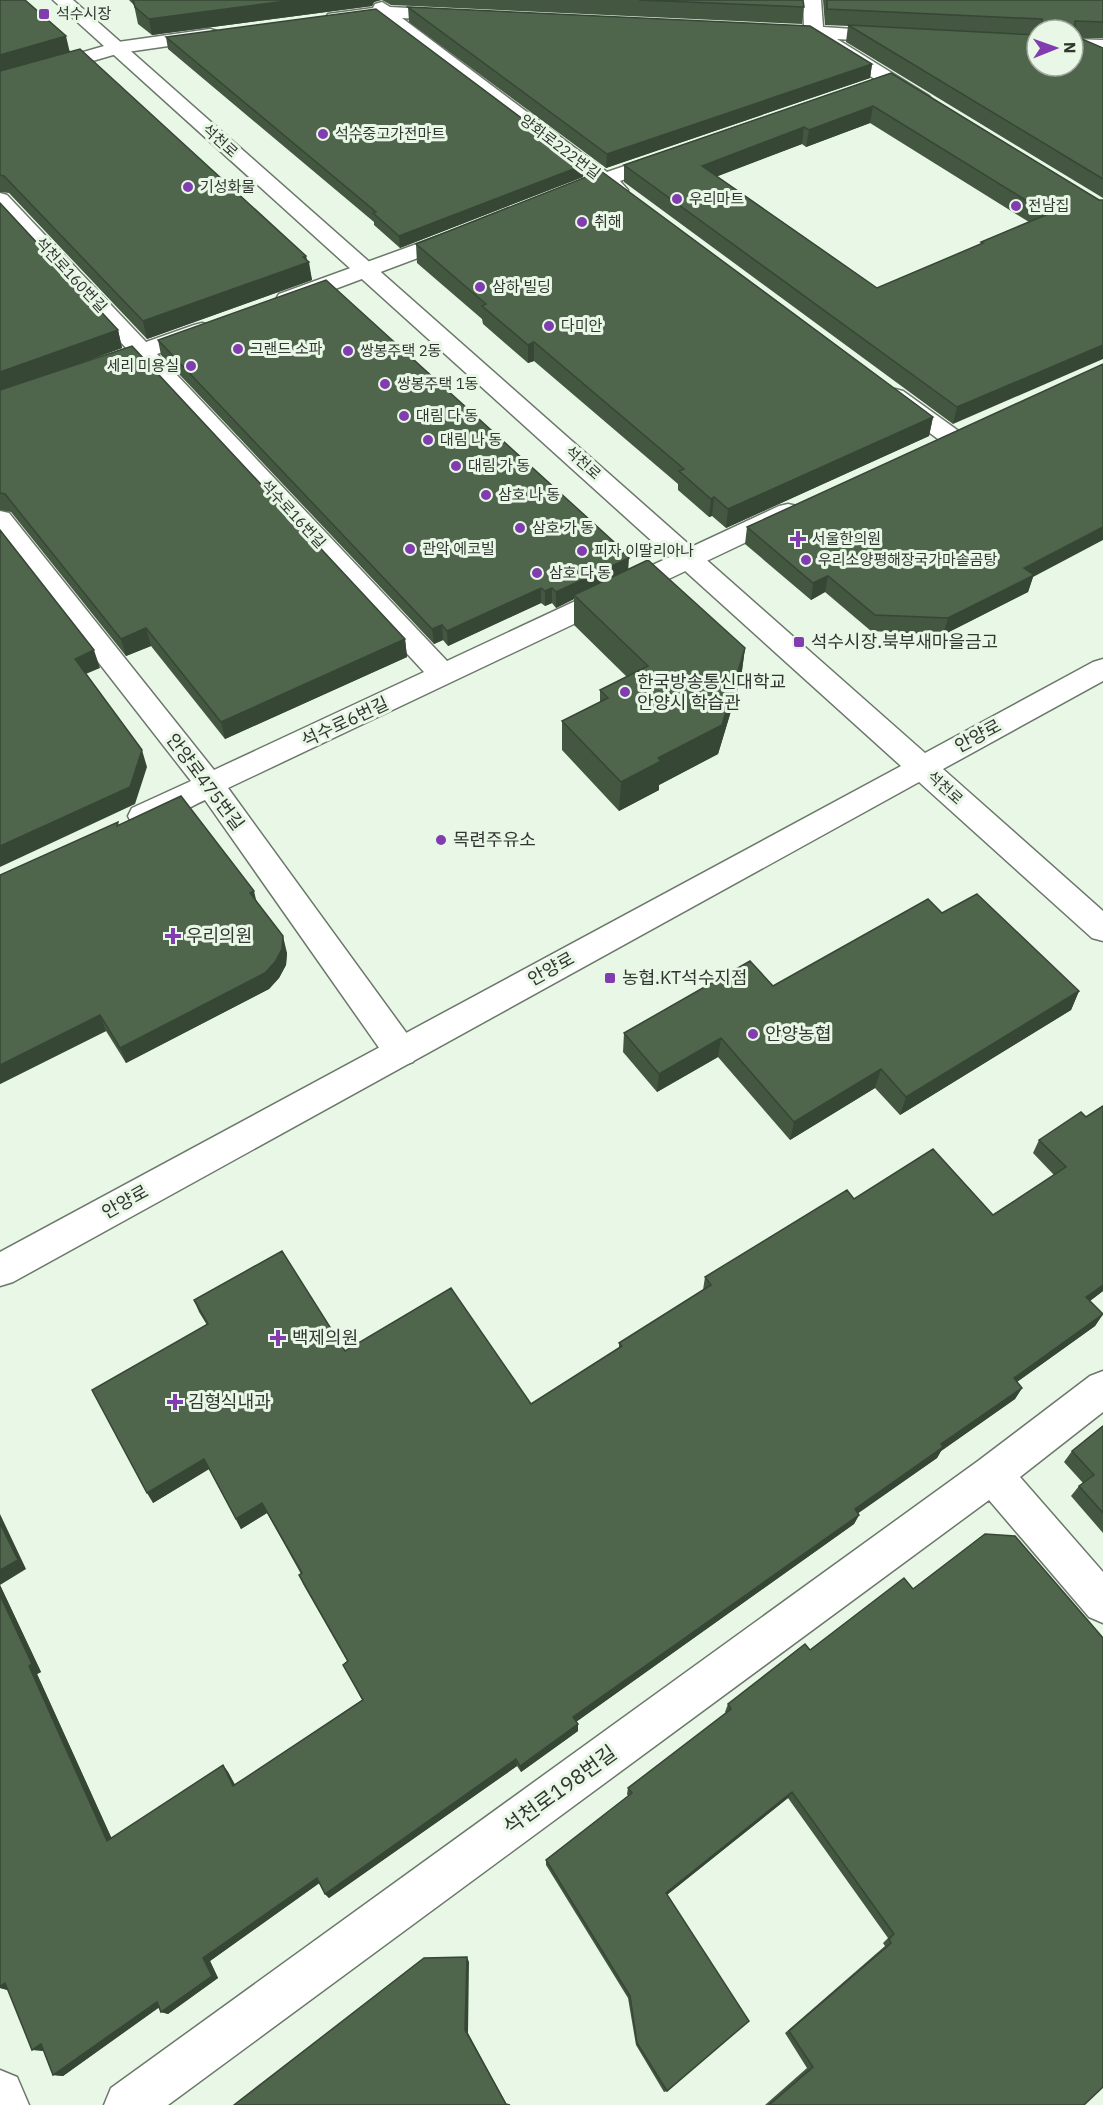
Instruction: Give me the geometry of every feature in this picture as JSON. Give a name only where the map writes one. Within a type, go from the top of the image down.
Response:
[{"type":"street","name":"석천로","points":[[62,0],[689,557],[1103,929]]},
{"type":"street","points":[[812,0],[814,33]]},
{"type":"street","points":[[313,21],[381,6],[476,16]]},
{"type":"street","name":"양화로222번길","points":[[381,6],[631,200]]},
{"type":"street","points":[[756,30],[908,37]]},
{"type":"street","points":[[0,82],[118,48],[233,32]]},
{"type":"street","points":[[814,33],[941,111]]},
{"type":"street","points":[[1085,45],[1103,46]]},
{"type":"street","points":[[868,88],[890,80]]},
{"type":"street","points":[[549,200],[681,153]]},
{"type":"street","name":"석천로160번길","points":[[0,199],[142,352]]},
{"type":"street","points":[[265,307],[474,229]]},
{"type":"street","points":[[76,375],[220,324]]},
{"type":"street","name":"석수로16번길","points":[[142,352],[443,675]]},
{"type":"street","points":[[876,381],[951,437]]},
{"type":"street","name":"석수로6번길","points":[[115,829],[804,504]]},
{"type":"street","name":"안양로475번길","points":[[0,519],[12,554],[210,785],[401,1052]]},
{"type":"street","name":"안양로","points":[[0,1270],[1103,669]]},
{"type":"street","name":"석천로198번길","points":[[128,2105],[992,1474],[1103,1389]]},
{"type":"street","points":[[992,1474],[1103,1603]]},
{"type":"street","points":[[0,2094],[5,2105]]},
{"type":"building","points":[[0,0],[25,0],[66,36],[0,55]]},
{"type":"building","points":[[133,0],[293,0],[149,19],[135,7]]},
{"type":"building","points":[[639,0],[803,0],[804,7]]},
{"type":"building","points":[[827,0],[1103,0],[1103,22],[1085,21],[1085,18],[1025,18],[827,9]]},
{"type":"building","points":[[408,7],[810,26],[872,64],[607,154]]},
{"type":"building","points":[[376,9],[584,165],[399,236],[373,213],[376,212],[166,37]]},
{"type":"building","points":[[848,25],[1025,34],[1025,78],[1085,78],[1085,40],[1103,48],[1103,179]]},
{"type":"building","points":[[80,49],[306,256],[303,257],[309,262],[143,321],[4,176],[0,175],[0,71]]},
{"type":"building","points":[[891,73],[1099,200],[1103,200],[1103,345],[957,407],[624,165]],"holes":[[[873,106],[1048,214],[877,288],[702,166],[804,127],[809,130]]]},
{"type":"building","points":[[601,171],[933,417],[728,509],[714,497],[711,499],[679,471],[684,469],[534,342],[528,345],[482,306],[486,304],[416,244]]},
{"type":"building","points":[[0,203],[118,330],[0,372]]},
{"type":"building","points":[[326,280],[629,558],[556,592],[552,588],[545,591],[541,588],[447,631],[442,625],[432,629],[158,340]]},
{"type":"building","points":[[132,346],[405,639],[221,722],[146,628],[121,639],[5,494],[0,493],[0,390]]},
{"type":"building","points":[[1103,364],[1103,527],[1024,568],[1034,575],[948,618],[875,615],[828,576],[813,583],[747,527]]},
{"type":"building","points":[[0,530],[94,650],[75,659],[142,750],[130,787],[0,846]]},
{"type":"building","points":[[648,560],[745,648],[722,725],[658,758],[661,761],[621,782],[562,721],[608,698],[600,690],[648,666],[574,595]]},
{"type":"building","points":[[181,796],[254,891],[250,893],[283,936],[282,949],[275,962],[265,973],[120,1048],[100,1015],[0,1065],[0,875],[118,822],[117,826]]},
{"type":"building","points":[[977,894],[1079,991],[906,1097],[881,1069],[794,1122],[721,1038],[659,1074],[624,1033],[750,961],[773,986],[928,899],[942,913]]},
{"type":"building","points":[[1103,1106],[1103,1285],[1086,1297],[1103,1314],[1014,1378],[1022,1388],[941,1444],[943,1447],[855,1509],[859,1515],[573,1717],[578,1724],[520,1766],[516,1759],[325,1894],[317,1878],[203,1958],[212,1976],[161,2012],[157,2002],[53,2075],[41,2044],[32,2050],[5,1983],[0,1986],[0,1595],[32,1664],[29,1666],[107,1841],[223,1765],[233,1786],[363,1700],[343,1665],[348,1661],[299,1575],[302,1573],[262,1503],[236,1519],[204,1459],[147,1493],[92,1390],[208,1324],[194,1300],[282,1251],[345,1351],[451,1288],[531,1404],[622,1346],[619,1343],[711,1285],[705,1277],[847,1190],[854,1199],[933,1149],[993,1215],[1066,1167],[1039,1140],[1081,1112],[1086,1117]]},
{"type":"building","points":[[1103,1426],[1103,1513],[1079,1486],[1094,1475],[1072,1451]]},
{"type":"building","points":[[0,1523],[18,1560],[0,1570]]},
{"type":"building","points":[[985,1534],[1015,1536],[1103,1638],[1103,2087],[1084,2105],[769,2105],[813,2067],[789,2031],[891,1943],[889,1939],[894,1934],[792,1792],[666,1893],[749,2021],[667,2091],[637,2043],[630,1996],[546,1860],[632,1793],[628,1788],[731,1709],[728,1704],[805,1644],[810,1650],[904,1578],[913,1589]]},
{"type":"building","points":[[467,1957],[465,2030],[506,2104],[510,2105],[234,2105],[424,1958]]},
{"type":"place","name":"석수시장","points":[[44,14]]},
{"type":"place","name":"석수중고가전마트","points":[[323,134]]},
{"type":"place","name":"기성화물","points":[[188,187]]},
{"type":"place","name":"우리마트","points":[[677,199]]},
{"type":"place","name":"전남집","points":[[1016,206]]},
{"type":"place","name":"취해","points":[[582,222]]},
{"type":"place","name":"삼하 빌딩","points":[[480,287]]},
{"type":"place","name":"다미안","points":[[549,326]]},
{"type":"place","name":"그랜드 소파","points":[[238,349]]},
{"type":"place","name":"쌍봉주택 2동","points":[[348,351]]},
{"type":"place","name":"세리 미용실","points":[[191,366]]},
{"type":"place","name":"쌍봉주택 1동","points":[[385,384]]},
{"type":"place","name":"대림 다 동","points":[[404,416]]},
{"type":"place","name":"대림 나 동","points":[[428,440]]},
{"type":"place","name":"대림 가 동","points":[[456,466]]},
{"type":"place","name":"삼호 나 동","points":[[486,495]]},
{"type":"place","name":"삼호 가 동","points":[[520,528]]},
{"type":"place","name":"서울한의원","points":[[798,539]]},
{"type":"place","name":"관악 에코빌","points":[[410,549]]},
{"type":"place","name":"피자 이딸리아나","points":[[582,551]]},
{"type":"place","name":"우리소양평해장국가마솥곰탕","points":[[806,560]]},
{"type":"place","name":"삼호 다 동","points":[[537,573]]},
{"type":"place","name":"석수시장.북부새마을금고","points":[[799,642]]},
{"type":"place","name":"한국방송통신대학교 안양시 학습관","points":[[625,692]]},
{"type":"place","name":"목련주유소","points":[[441,840]]},
{"type":"place","name":"우리의원","points":[[173,936]]},
{"type":"place","name":"농협.KT석수지점","points":[[610,978]]},
{"type":"place","name":"안양농협","points":[[753,1034]]},
{"type":"place","name":"백제의원","points":[[278,1338]]},
{"type":"place","name":"김형식내과","points":[[175,1402]]}]
